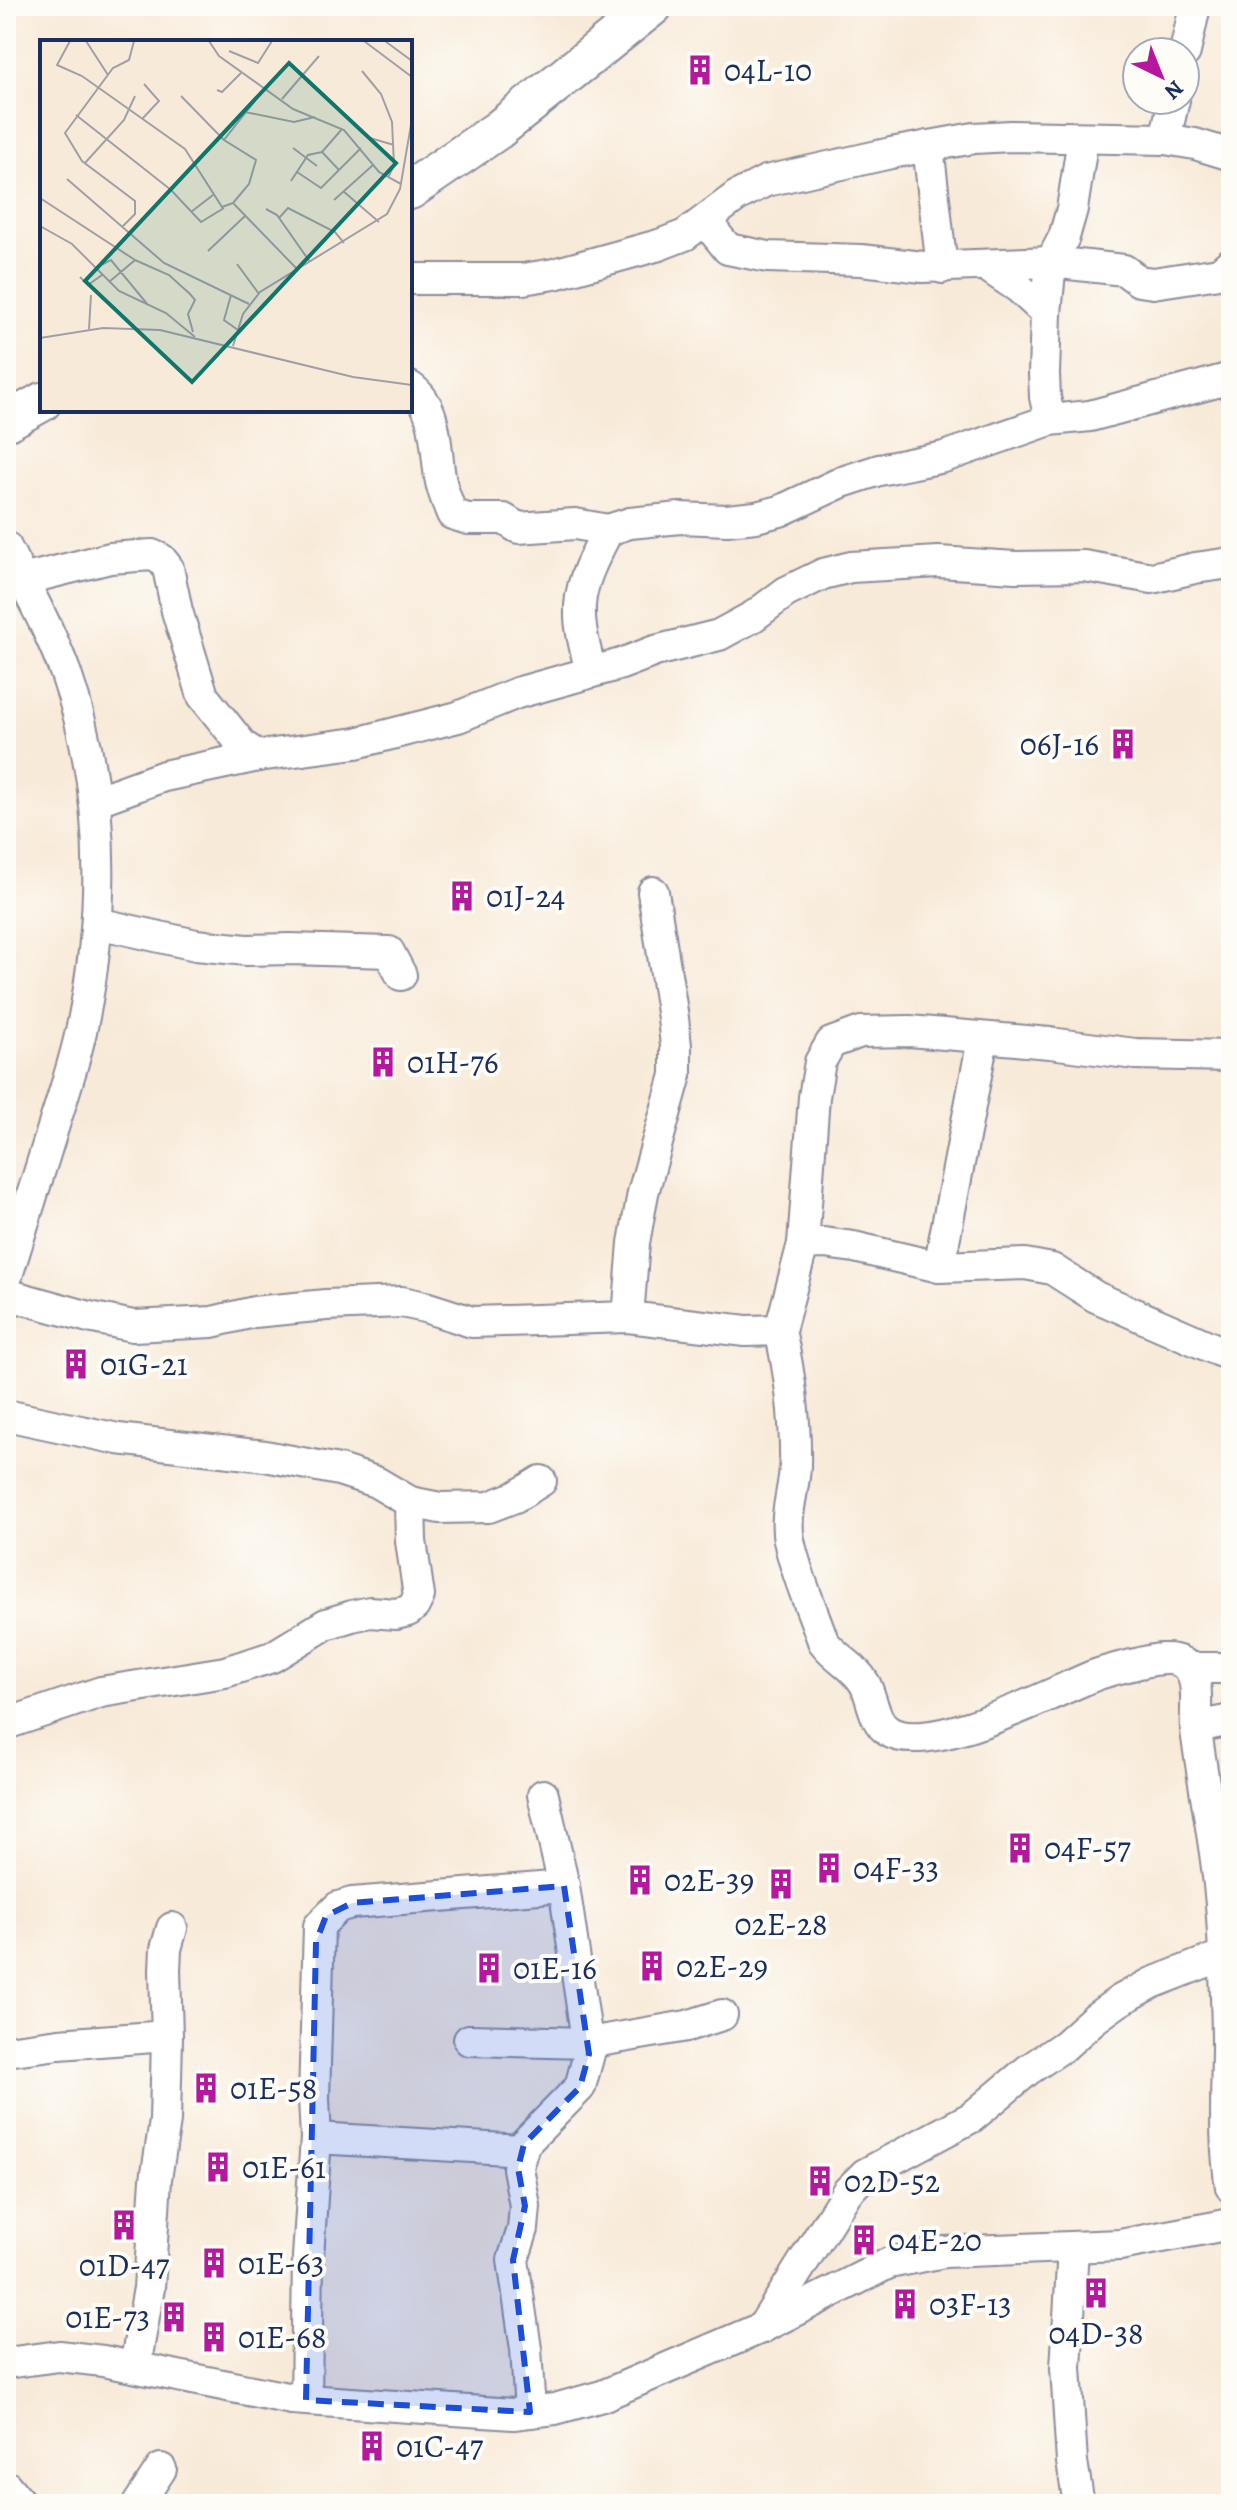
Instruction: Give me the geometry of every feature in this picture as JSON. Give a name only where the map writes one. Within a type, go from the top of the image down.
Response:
[{"type":"main road","points":[[412,189],[498,130],[653,6]]},
{"type":"main road","points":[[6,422],[40,403]]},
{"type":"street","points":[[1188,36],[1195,6]]},
{"type":"street","points":[[1165,139],[1170,116]]},
{"type":"street","points":[[412,279],[523,279],[554,274],[685,235],[737,196],[766,181],[974,138],[1165,139],[1231,155]]},
{"type":"street","points":[[1050,420],[1045,397],[1046,313],[1051,262],[1064,237],[1072,209],[1083,138]]},
{"type":"street","points":[[928,146],[942,268]]},
{"type":"street","points":[[711,217],[715,233],[728,249],[746,254],[942,268],[1051,262],[1124,270],[1139,281],[1153,283],[1219,273],[1231,263]]},
{"type":"street","points":[[988,267],[1019,288],[1046,313]]},
{"type":"street","points":[[412,389],[427,405],[437,447],[439,475],[452,514],[468,519],[504,519],[518,528],[575,524],[608,530],[630,523],[680,518],[727,520],[756,517],[780,511],[842,482],[879,470],[944,457],[1050,420],[1090,416],[1231,378]]},
{"type":"street","points":[[591,672],[580,615],[582,593],[590,565],[608,530]]},
{"type":"street","points":[[6,547],[56,647],[84,736],[95,801],[99,860],[97,923],[82,1025],[6,1279]]},
{"type":"street","points":[[22,580],[130,554],[152,555],[161,559],[168,568],[181,626],[203,696],[243,746],[258,756]]},
{"type":"street","points":[[95,801],[164,776],[258,756],[356,743],[458,717],[517,693],[719,635],[754,616],[786,592],[823,574],[851,567],[939,562],[1015,567],[1084,566],[1152,578],[1231,563]]},
{"type":"street","points":[[628,1317],[634,1243],[643,1193],[676,1075],[673,1018],[653,892]]},
{"type":"street","points":[[97,923],[196,945],[247,950],[389,952],[401,975]]},
{"type":"street","points":[[1231,1056],[1135,1054],[909,1031],[861,1032],[831,1043],[820,1062],[814,1097],[803,1244],[780,1330],[787,1363],[794,1431],[795,1468],[788,1516],[789,1539],[823,1641],[831,1653],[855,1670],[865,1684],[880,1725],[891,1734],[903,1737],[943,1734],[1057,1693],[1090,1676],[1160,1659],[1179,1661],[1189,1668],[1194,1679],[1196,1727],[1224,1955],[1227,2041],[1225,2127],[1231,2187]]},
{"type":"street","points":[[939,1267],[983,1039]]},
{"type":"street","points":[[803,1244],[854,1247],[939,1267],[1025,1264],[1052,1269],[1096,1297],[1231,1356]]},
{"type":"street","points":[[6,1294],[133,1326],[212,1322],[254,1312],[326,1305],[402,1302],[472,1322],[628,1317],[746,1331],[780,1330]]},
{"type":"street","points":[[6,1415],[118,1439],[265,1456],[339,1470],[376,1482],[410,1502],[440,1508],[489,1507],[515,1497],[541,1481]]},
{"type":"street","points":[[6,1724],[101,1692],[225,1672],[272,1657],[326,1624],[352,1616],[408,1611],[419,1596],[411,1541],[410,1502]]},
{"type":"street","points":[[1189,1668],[1231,1668]]},
{"type":"street","points":[[1196,1727],[1231,1720]]},
{"type":"street","points":[[530,2412],[526,2349],[513,2260],[523,2229],[525,2206],[518,2168],[524,2144],[580,2087],[589,2054],[564,1886],[543,1795]]},
{"type":"street","points":[[306,2400],[308,2257],[316,2138],[316,1942],[319,1926],[338,1907],[352,1903],[564,1886]]},
{"type":"street","points":[[135,2367],[149,2288],[156,2179],[165,2121],[166,1949],[172,1928]]},
{"type":"street","points":[[761,2328],[824,2226],[847,2192],[865,2174],[972,2117],[1119,2001],[1152,1983],[1224,1955]]},
{"type":"street","points":[[469,2040],[588,2043],[673,2029],[722,2015]]},
{"type":"street","points":[[6,2051],[167,2036]]},
{"type":"street","points":[[316,2138],[522,2150]]},
{"type":"street","points":[[6,2363],[59,2356],[103,2361],[306,2400],[513,2414],[555,2409],[602,2396],[761,2328],[889,2263],[944,2252],[1120,2245],[1231,2224]]},
{"type":"street","points":[[1073,2248],[1066,2368],[1072,2462],[1079,2504]]},
{"type":"street","points":[[138,2504],[161,2469]]},
{"type":"street","points":[[6,2486],[21,2504]]},
{"type":"highlighted area","points":[[564,1886],[589,2054],[580,2087],[524,2144],[518,2168],[525,2206],[513,2260],[530,2412],[306,2400],[316,1942],[326,1916],[352,1903]]},
{"type":"place","name":"04L-10","points":[[700,70]]},
{"type":"place","name":"06J-16","points":[[1123,744]]},
{"type":"place","name":"01J-24","points":[[462,896]]},
{"type":"place","name":"01H-76","points":[[383,1062]]},
{"type":"place","name":"01G-21","points":[[76,1364]]},
{"type":"place","name":"04F-57","points":[[1020,1848]]},
{"type":"place","name":"04F-33","points":[[829,1868]]},
{"type":"place","name":"02E-39","points":[[640,1880]]},
{"type":"place","name":"02E-28","points":[[781,1884]]},
{"type":"place","name":"02E-29","points":[[652,1966]]},
{"type":"place","name":"01E-16","points":[[489,1968]]},
{"type":"place","name":"01E-58","points":[[206,2088]]},
{"type":"place","name":"01E-61","points":[[218,2167]]},
{"type":"place","name":"02D-52","points":[[820,2181]]},
{"type":"place","name":"01D-47","points":[[124,2225]]},
{"type":"place","name":"04E-20","points":[[864,2240]]},
{"type":"place","name":"01E-63","points":[[214,2263]]},
{"type":"place","name":"04D-38","points":[[1096,2293]]},
{"type":"place","name":"03F-13","points":[[905,2304]]},
{"type":"place","name":"01E-73","points":[[174,2317]]},
{"type":"place","name":"01E-68","points":[[214,2337]]},
{"type":"place","name":"01C-47","points":[[372,2446]]}]
